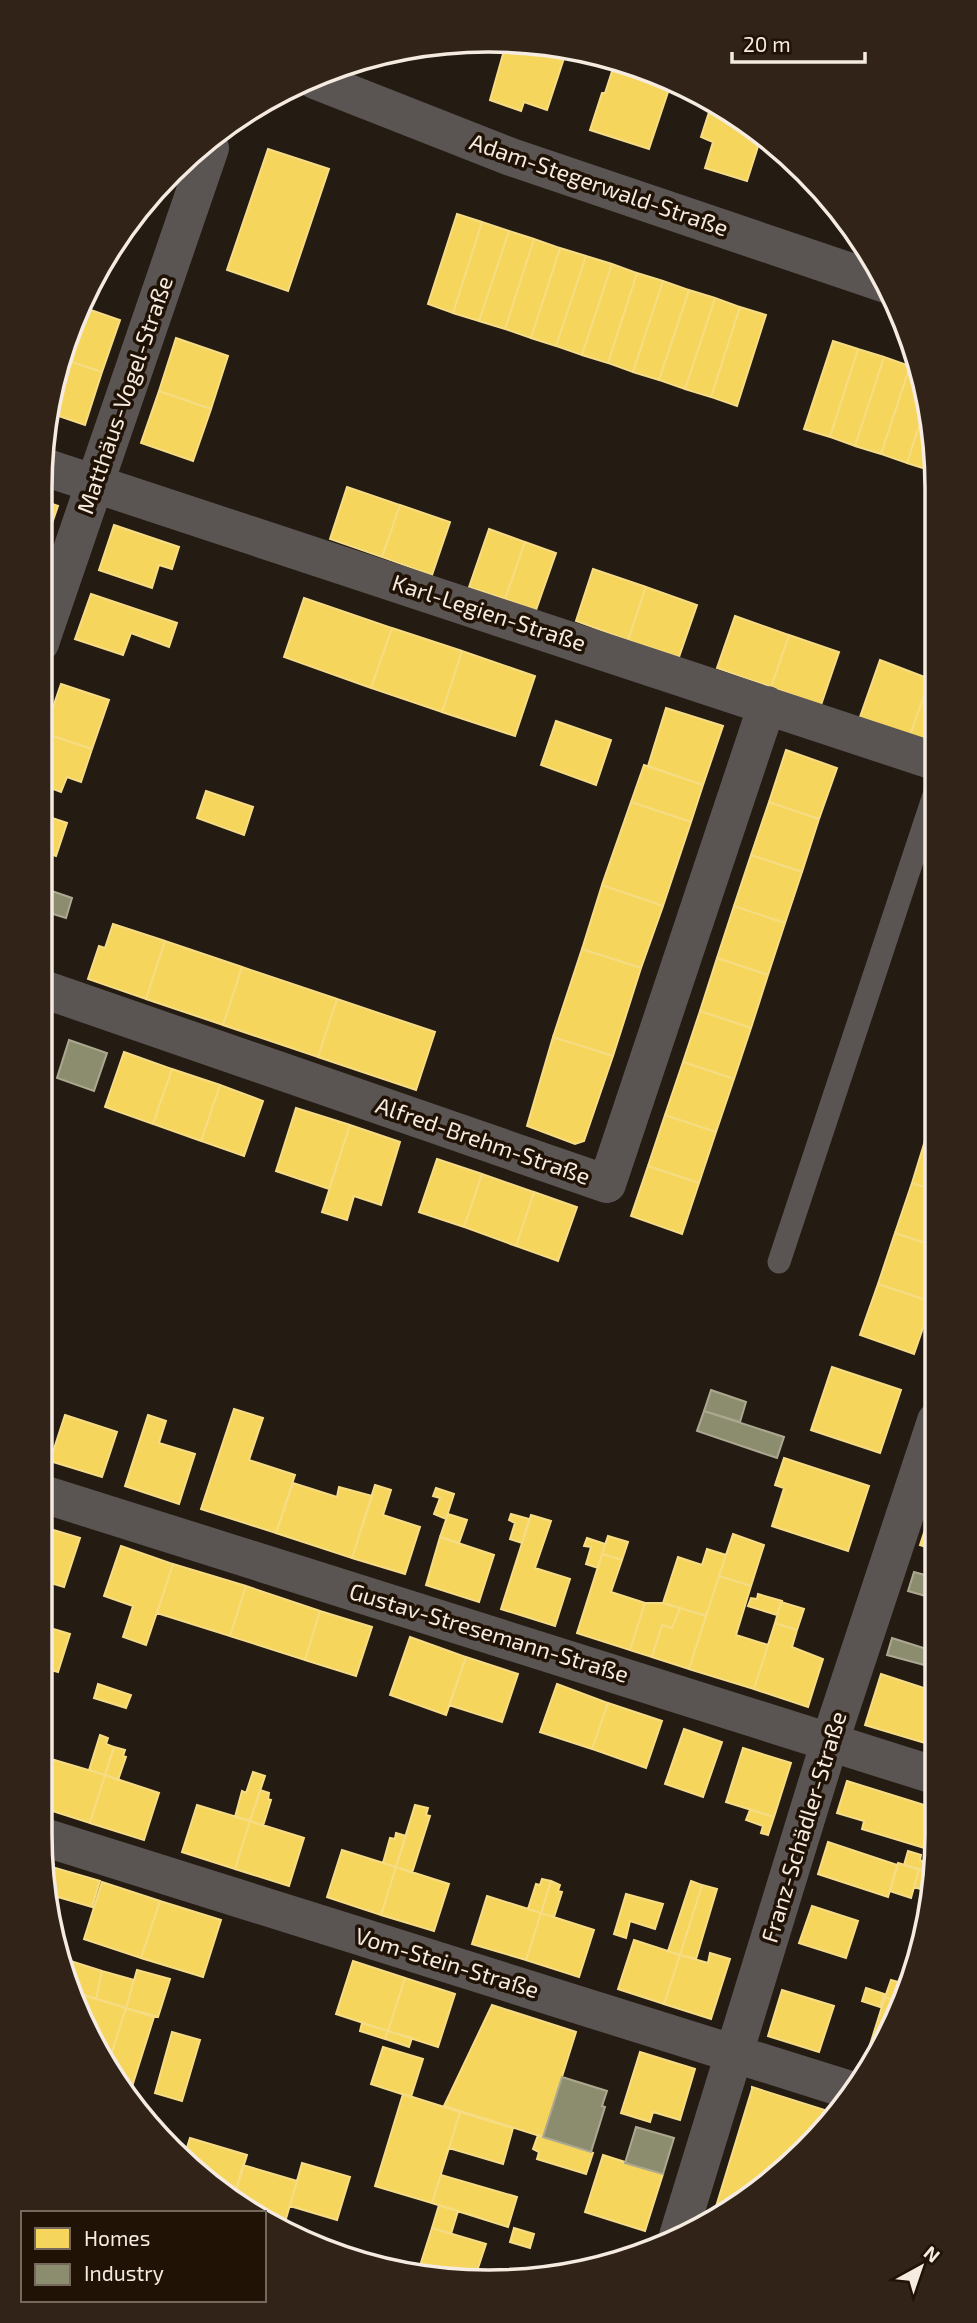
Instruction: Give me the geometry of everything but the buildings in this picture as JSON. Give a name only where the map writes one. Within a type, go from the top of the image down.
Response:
[{"type":"street","name":"Adam-Stegerwald-Straße","points":[[326,84],[511,157],[870,279]]},
{"type":"street","name":"Matthäus-Vogel-Straße","points":[[53,605],[207,156]]},
{"type":"street","name":"Karl-Legien-Straße","points":[[53,470],[925,758]]},
{"type":"street","name":"Alfred-Brehm-Straße","points":[[53,992],[607,1184],[767,705]]},
{"type":"street","name":"Franz-Schädler-Straße","points":[[681,2226],[830,1741],[925,1454]]},
{"type":"street","name":"Gustav-Stresemann-Straße","points":[[53,1497],[925,1772]]},
{"type":"street","name":"Vom-Stein-Straße","points":[[53,1840],[843,2088]]},
{"type":"lane","points":[[779,1262],[925,822]]}]
